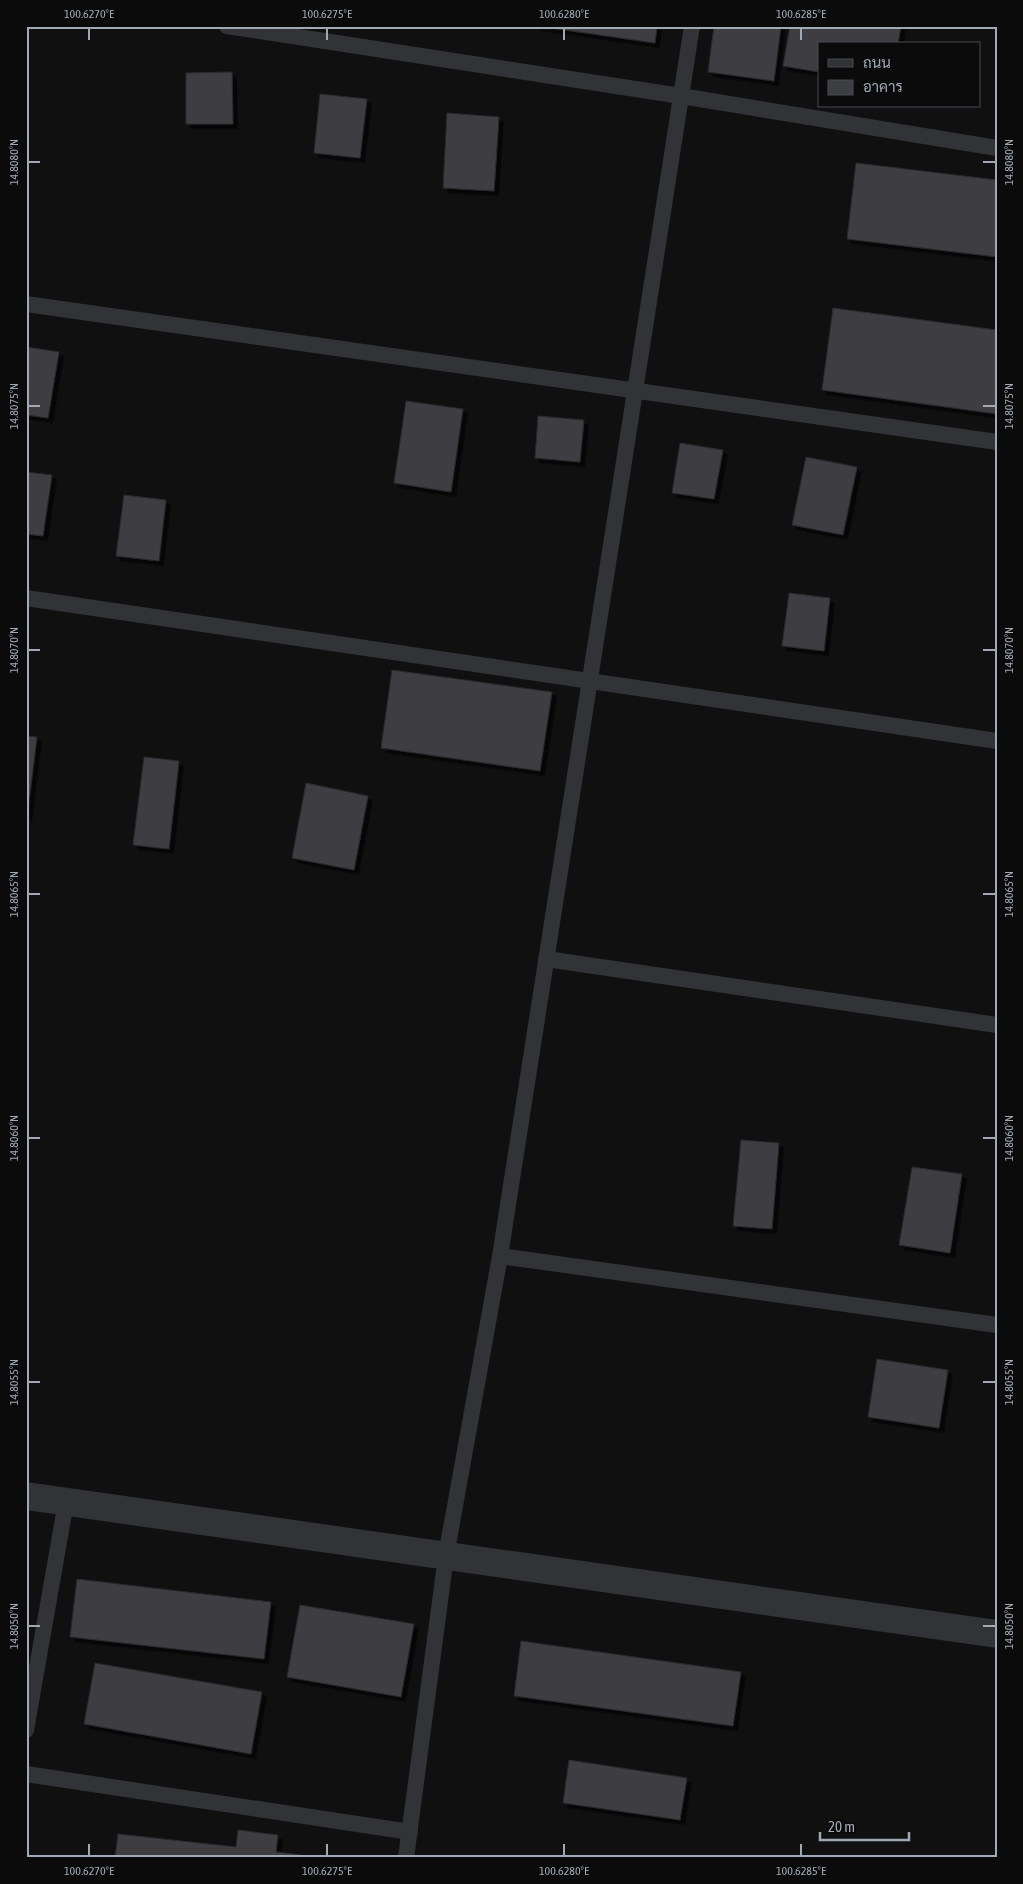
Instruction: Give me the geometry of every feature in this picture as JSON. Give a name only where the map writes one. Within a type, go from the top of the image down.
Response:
[{"type":"street","points":[[26,1496],[997,1634]]},
{"type":"lane","points":[[227,26],[681,96],[997,148]]},
{"type":"lane","points":[[406,1858],[446,1556],[500,1256],[692,26]]},
{"type":"lane","points":[[26,304],[997,442]]},
{"type":"lane","points":[[26,598],[997,741]]},
{"type":"lane","points":[[546,959],[997,1025]]},
{"type":"lane","points":[[500,1256],[997,1325]]},
{"type":"lane","points":[[26,1730],[66,1502]]},
{"type":"lane","points":[[26,1774],[410,1832]]},
{"type":"building","points":[[537,26],[657,26],[655,43]]},
{"type":"building","points":[[714,26],[781,26],[774,81],[708,72]]},
{"type":"building","points":[[790,26],[901,26],[898,42],[818,42],[818,72],[783,66]]},
{"type":"building","points":[[232,72],[233,124],[186,124],[186,73]]},
{"type":"building","points":[[320,94],[367,99],[360,158],[314,153]]},
{"type":"building","points":[[447,113],[499,117],[494,191],[443,188]]},
{"type":"building","points":[[856,163],[997,180],[997,257],[847,239]]},
{"type":"building","points":[[833,308],[997,330],[997,414],[822,390]]},
{"type":"building","points":[[26,347],[59,352],[48,418],[26,415]]},
{"type":"building","points":[[406,401],[463,409],[451,492],[394,483]]},
{"type":"building","points":[[538,416],[584,420],[580,462],[535,458]]},
{"type":"building","points":[[680,443],[723,450],[714,499],[672,493]]},
{"type":"building","points":[[806,457],[857,467],[843,535],[792,525]]},
{"type":"building","points":[[26,472],[52,475],[43,536],[26,534]]},
{"type":"building","points":[[124,495],[166,500],[159,561],[116,556]]},
{"type":"building","points":[[789,593],[830,598],[824,651],[782,646]]},
{"type":"building","points":[[392,670],[552,692],[540,771],[381,748]]},
{"type":"building","points":[[26,736],[37,737],[27,818],[26,817]]},
{"type":"building","points":[[144,757],[179,761],[169,849],[133,845]]},
{"type":"building","points":[[306,783],[368,796],[354,870],[292,858]]},
{"type":"building","points":[[741,1140],[779,1143],[772,1229],[733,1226]]},
{"type":"building","points":[[912,1167],[962,1174],[950,1253],[899,1245]]},
{"type":"building","points":[[877,1359],[948,1370],[939,1428],[868,1417]]},
{"type":"building","points":[[77,1579],[271,1602],[264,1659],[70,1637]]},
{"type":"building","points":[[300,1605],[414,1624],[401,1697],[287,1677]]},
{"type":"building","points":[[521,1641],[741,1672],[733,1726],[514,1696]]},
{"type":"building","points":[[95,1663],[262,1692],[251,1754],[84,1724]]},
{"type":"building","points":[[569,1760],[687,1778],[680,1820],[563,1803]]},
{"type":"building","points":[[238,1830],[278,1835],[276,1852],[302,1855],[302,1858],[115,1858],[118,1834],[236,1847]]}]
